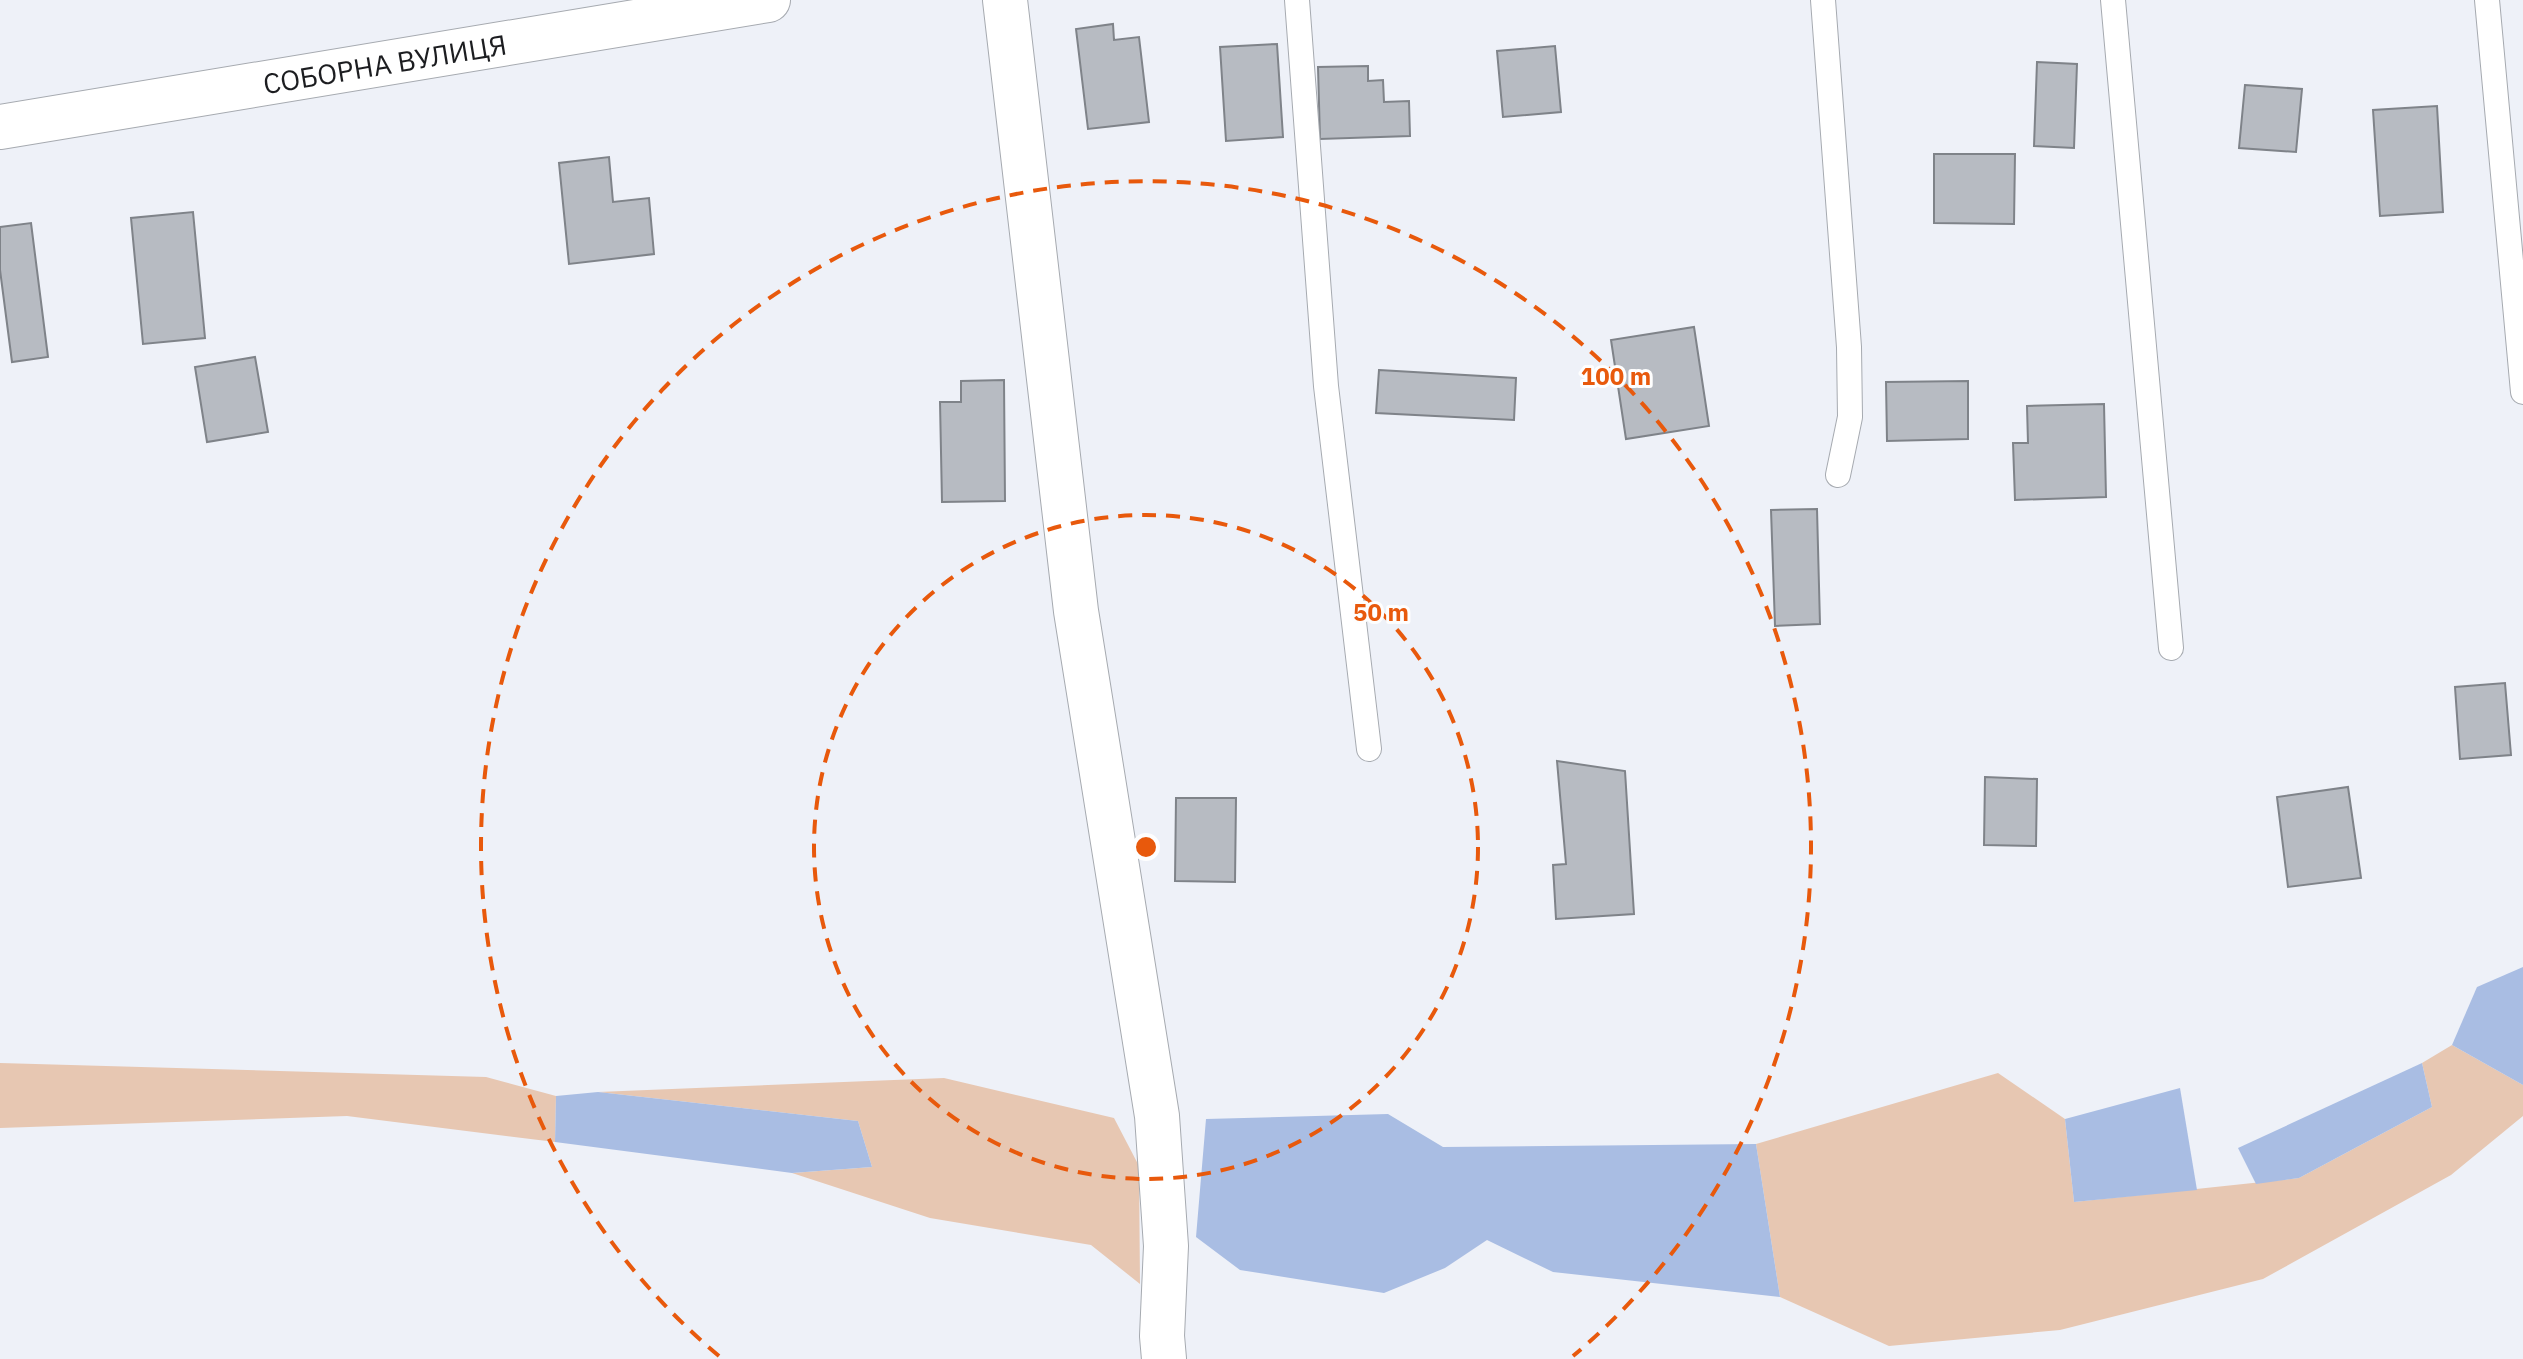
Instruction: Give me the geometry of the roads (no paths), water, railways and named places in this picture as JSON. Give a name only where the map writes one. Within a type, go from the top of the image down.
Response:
[{"type":"street","name":"СОБОРНА ВУЛИЦЯ","points":[[0,127],[768,0]]},
{"type":"street","points":[[1005,0],[1076,611],[1157,1116],[1166,1246],[1162,1336],[1164,1359]]},
{"type":"lane","points":[[1297,0],[1326,386],[1369,749]]},
{"type":"lane","points":[[1823,0],[1849,347],[1850,417],[1838,475]]},
{"type":"lane","points":[[2113,0],[2171,648]]},
{"type":"lane","points":[[2487,0],[2523,392]]},
{"type":"water","points":[[2523,967],[2523,1085],[2452,1045],[2477,987]]},
{"type":"water","points":[[2422,1063],[2432,1107],[2299,1178],[2256,1184],[2238,1148]]},
{"type":"water","points":[[2180,1088],[2197,1190],[2074,1202],[2065,1119]]},
{"type":"water","points":[[598,1092],[858,1121],[872,1167],[792,1173],[555,1142],[556,1096]]},
{"type":"water","points":[[1388,1114],[1443,1147],[1756,1144],[1780,1297],[1553,1272],[1487,1240],[1445,1268],[1384,1293],[1240,1270],[1196,1237],[1206,1119]]}]
